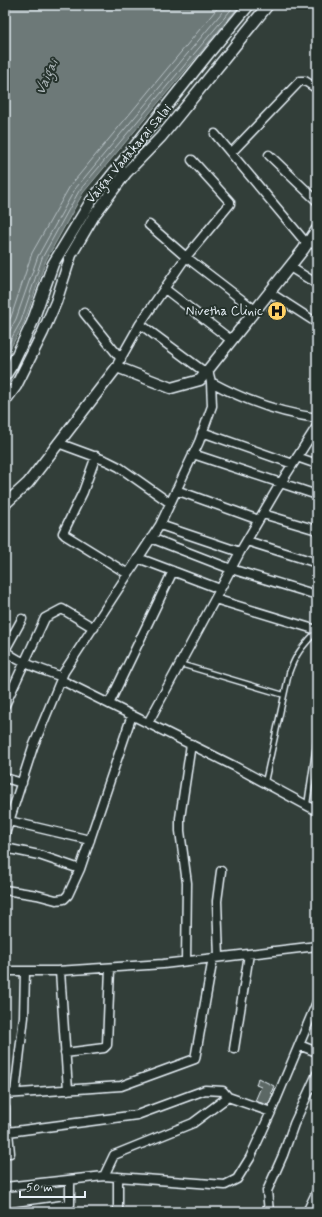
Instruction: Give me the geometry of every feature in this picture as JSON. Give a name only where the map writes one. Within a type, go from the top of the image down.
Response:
[{"type":"street","name":"Vaigai Vadakarai Salai","points":[[5,376],[12,365],[32,323],[54,264],[90,202],[249,5]]},
{"type":"street","name":"Vaigai Vadakarai Salai","points":[[5,401],[16,386],[43,332],[56,302],[71,254],[95,214],[126,173],[161,137],[268,5]]},
{"type":"street","points":[[231,153],[300,81],[305,81],[317,89]]},
{"type":"street","points":[[215,134],[311,244]]},
{"type":"street","points":[[269,155],[317,201]]},
{"type":"street","points":[[5,504],[28,483],[119,363],[140,324],[186,257],[230,204],[230,202],[192,160]]},
{"type":"street","points":[[150,225],[186,257],[255,310]]},
{"type":"street","points":[[84,313],[119,363],[171,388],[200,380],[290,266],[311,244],[317,229]]},
{"type":"street","points":[[290,266],[317,284]]},
{"type":"street","points":[[165,289],[231,340]]},
{"type":"street","points":[[269,292],[317,323]]},
{"type":"street","points":[[5,834],[33,747],[64,672],[160,525],[193,454],[212,406],[211,382],[207,371],[140,324]]},
{"type":"street","points":[[211,382],[225,390],[266,405],[298,415],[317,418]]},
{"type":"street","points":[[148,723],[240,552],[280,484],[317,426]]},
{"type":"street","points":[[202,432],[295,460],[317,464]]},
{"type":"street","points":[[58,443],[96,456],[119,467],[170,503]]},
{"type":"street","points":[[193,454],[317,495]]},
{"type":"street","points":[[96,456],[83,492],[63,533],[64,536],[128,574]]},
{"type":"street","points":[[176,490],[261,517],[317,530]]},
{"type":"street","points":[[160,525],[240,552]]},
{"type":"street","points":[[151,538],[231,569],[317,595]]},
{"type":"street","points":[[247,541],[317,563]]},
{"type":"street","points":[[138,558],[220,589]]},
{"type":"street","points":[[109,704],[173,571]]},
{"type":"street","points":[[215,599],[317,630]]},
{"type":"street","points":[[5,705],[45,618],[62,609],[94,628]]},
{"type":"street","points":[[22,618],[6,654],[62,678],[109,704],[265,782],[317,811]]},
{"type":"street","points":[[5,890],[37,895],[56,900],[64,899],[68,895],[80,869],[132,715]]},
{"type":"street","points":[[186,961],[187,883],[180,831],[180,818],[191,744]]},
{"type":"street","points":[[5,778],[22,783]]},
{"type":"street","points":[[9,821],[90,840]]},
{"type":"street","points":[[5,848],[39,855],[80,869]]},
{"type":"street","points":[[5,1094],[120,1086],[195,1059],[216,958],[216,901],[221,871]]},
{"type":"street","points":[[5,971],[60,971],[110,968],[216,958],[317,946]]},
{"type":"street","points":[[234,1049],[249,954]]},
{"type":"street","points":[[65,1053],[104,1048],[107,1045],[110,968]]},
{"type":"street","points":[[15,1094],[24,1017],[25,971]]},
{"type":"street","points":[[60,971],[68,1090]]},
{"type":"street","points":[[5,1187],[104,1176],[225,1185],[237,1179],[250,1158],[271,1112],[317,1002]]},
{"type":"street","points":[[299,1044],[317,1052]]},
{"type":"street","points":[[269,1212],[267,1191],[283,1155],[294,1124],[317,1074]]},
{"type":"street","points":[[8,1132],[137,1115],[205,1090],[223,1091],[228,1097],[271,1112]]},
{"type":"street","points":[[104,1176],[114,1156],[193,1123],[228,1097]]},
{"type":"street","points":[[5,1108],[5,1124],[8,1132],[10,1153],[5,1154]]},
{"type":"street","points":[[118,1177],[118,1212]]},
{"type":"street","points":[[13,1212],[70,1204],[70,1180]]},
{"type":"street","points":[[306,1212],[317,1191]]},
{"type":"lane","points":[[265,782],[284,695],[294,660],[300,648],[317,630]]},
{"type":"lane","points":[[180,664],[284,695]]},
{"type":"lane","points":[[307,805],[317,738]]},
{"type":"water","name":"Vaigai","points":[[5,5],[240,5],[83,193],[46,260],[24,323],[5,358]]},
{"type":"building","points":[[273,301],[283,308],[277,317],[267,310]]},
{"type":"building","points":[[258,1078],[274,1086],[271,1093],[273,1094],[268,1105],[255,1101],[261,1087],[256,1085]]},
{"type":"place","name":"Nivetha Clinic","points":[[277,311]]}]
